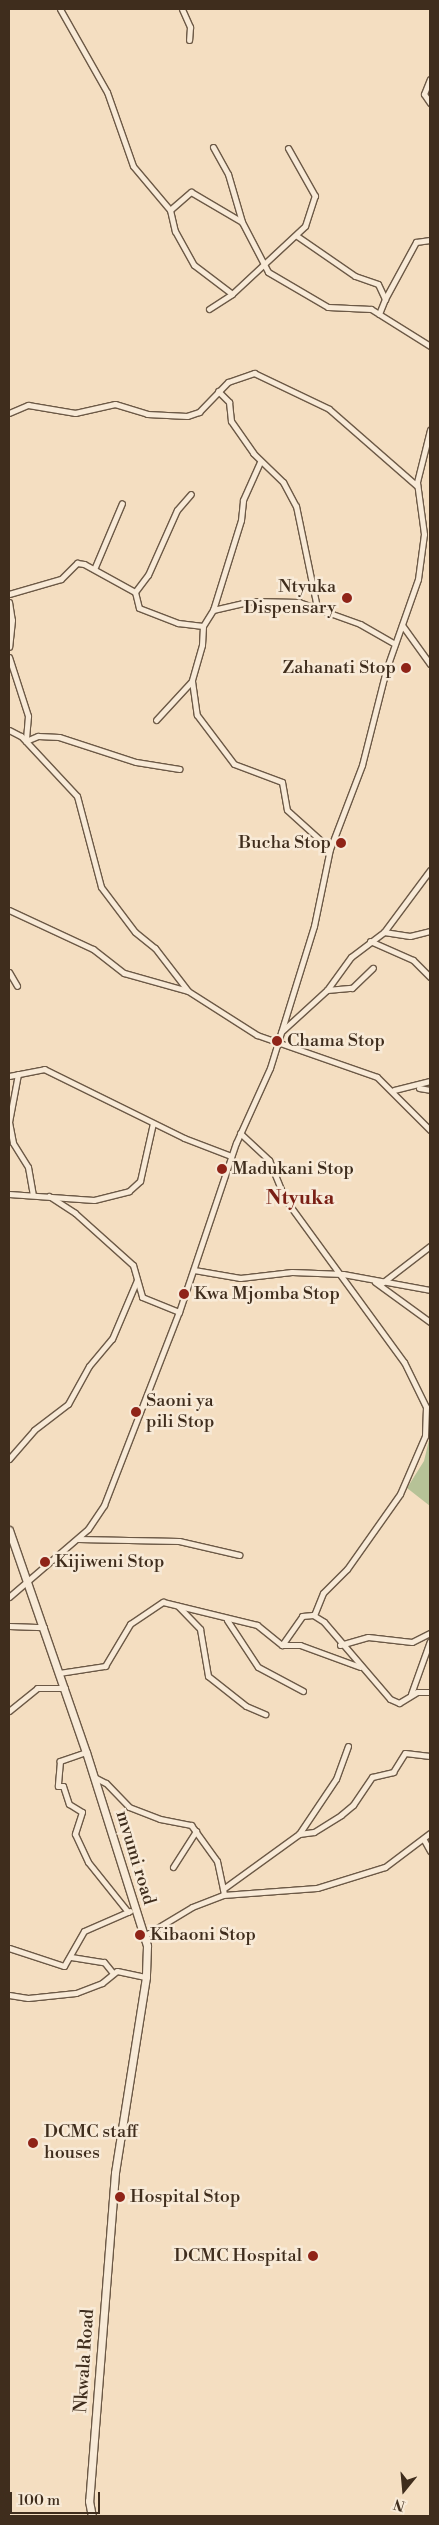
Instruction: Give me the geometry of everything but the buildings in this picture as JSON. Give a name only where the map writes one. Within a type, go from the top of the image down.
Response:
[{"type":"street","points":[[60,9],[107,92],[133,166],[170,210],[175,230],[194,265],[232,294]]},
{"type":"street","points":[[182,9],[190,27],[189,40]]},
{"type":"street","points":[[430,79],[424,94],[430,103]]},
{"type":"street","points":[[213,147],[228,174],[242,222],[262,267],[288,286],[328,307],[366,308],[380,314],[430,346]]},
{"type":"street","points":[[209,309],[232,294],[262,267],[275,250],[297,236],[315,196],[288,148]]},
{"type":"street","points":[[170,210],[191,192],[242,222]]},
{"type":"street","points":[[297,236],[355,276],[378,284],[394,285]]},
{"type":"street","points":[[380,314],[385,299],[416,242],[430,240]]},
{"type":"street","points":[[378,284],[385,299]]},
{"type":"street","points":[[9,413],[28,405],[75,413],[115,404],[147,414],[187,416],[199,412],[218,391],[244,374],[259,375],[329,408],[417,486]]},
{"type":"street","points":[[218,391],[229,402],[231,421],[260,462],[283,482],[296,506],[317,607]]},
{"type":"street","points":[[9,1597],[26,1580],[78,1539],[104,1505],[179,1312],[231,1156],[240,1133],[262,1090],[279,1042],[314,926],[330,848],[362,765],[395,644],[424,549],[417,486],[430,430]]},
{"type":"street","points":[[260,462],[243,500],[241,520],[213,610],[203,626],[202,645],[192,681],[197,716],[231,760],[282,782],[288,810],[330,848]]},
{"type":"street","points":[[135,592],[148,575],[177,510],[191,494]]},
{"type":"street","points":[[95,567],[122,503]]},
{"type":"street","points":[[424,549],[430,552]]},
{"type":"street","points":[[9,594],[61,579],[77,563],[95,567],[135,592],[139,608],[178,623],[203,626]]},
{"type":"street","points":[[213,610],[252,601],[299,602],[360,624],[395,644]]},
{"type":"street","points":[[9,602],[12,620],[9,647]]},
{"type":"street","points":[[402,625],[430,664]]},
{"type":"street","points":[[9,657],[28,716],[26,741]]},
{"type":"street","points":[[156,720],[192,681]]},
{"type":"street","points":[[9,730],[26,741],[77,796],[101,887],[134,932],[155,948],[188,990],[251,1032],[365,1071],[394,1090],[430,1130]]},
{"type":"street","points":[[26,741],[38,736],[59,737],[136,762],[180,769]]},
{"type":"street","points":[[281,1032],[327,990],[351,957],[384,932],[430,870]]},
{"type":"street","points":[[9,910],[93,949],[124,973],[188,990]]},
{"type":"street","points":[[384,932],[410,936],[430,931]]},
{"type":"street","points":[[370,941],[413,960],[430,977]]},
{"type":"street","points":[[327,990],[352,988],[373,968]]},
{"type":"street","points":[[9,972],[17,986]]},
{"type":"street","points":[[9,1076],[44,1068],[153,1123],[231,1156]]},
{"type":"street","points":[[18,1074],[9,1122],[13,1142],[28,1167],[33,1194]]},
{"type":"street","points":[[394,1090],[417,1087],[430,1081]]},
{"type":"street","points":[[417,1087],[430,1090]]},
{"type":"street","points":[[9,1194],[33,1194],[94,1200],[129,1190],[140,1181],[153,1123]]},
{"type":"street","points":[[240,1133],[269,1160],[284,1199],[343,1274],[410,1370],[423,1396],[428,1424],[409,1476],[391,1509],[347,1569],[323,1593],[314,1615]]},
{"type":"street","points":[[49,1196],[75,1213],[133,1265],[146,1300],[179,1312]]},
{"type":"street","points":[[382,1283],[430,1246]]},
{"type":"street","points":[[194,1270],[240,1278],[292,1272],[343,1274],[375,1282],[430,1290]]},
{"type":"street","points":[[9,1460],[34,1430],[68,1404],[89,1366],[112,1339],[137,1280]]},
{"type":"street","points":[[375,1282],[386,1294],[430,1322]]},
{"type":"street","name":"mvumi road","points":[[9,1530],[65,1688],[144,1936],[146,1977],[128,2077],[112,2208]]},
{"type":"street","points":[[78,1539],[178,1541],[239,1555]]},
{"type":"street","points":[[60,1674],[105,1666],[130,1624],[159,1602],[178,1605],[263,1628],[282,1645],[300,1645],[362,1668]]},
{"type":"street","points":[[178,1605],[200,1629],[208,1676],[246,1706],[265,1714]]},
{"type":"street","points":[[282,1645],[302,1616],[314,1615]]},
{"type":"street","points":[[314,1615],[390,1699],[402,1702],[411,1694],[430,1641]]},
{"type":"street","points":[[227,1619],[258,1668],[302,1691]]},
{"type":"street","points":[[9,1626],[44,1627]]},
{"type":"street","points":[[340,1645],[368,1637],[412,1642],[430,1633]]},
{"type":"street","points":[[9,1711],[36,1688],[65,1688]]},
{"type":"street","points":[[411,1694],[430,1692]]},
{"type":"street","points":[[144,1936],[192,1907],[224,1892],[299,1834],[336,1779],[348,1746]]},
{"type":"street","points":[[86,1752],[60,1761],[58,1786],[63,1786],[69,1804],[82,1812],[75,1834],[88,1862],[128,1912]]},
{"type":"street","points":[[299,1834],[314,1832],[341,1815],[353,1805],[372,1777],[393,1772],[405,1753],[430,1756]]},
{"type":"street","points":[[94,1777],[106,1782],[129,1807],[160,1819],[185,1822],[196,1831],[217,1861],[224,1892]]},
{"type":"street","points":[[173,1867],[196,1831]]},
{"type":"street","points":[[224,1892],[318,1888],[385,1867],[430,1834]]},
{"type":"street","points":[[424,1840],[430,1851]]},
{"type":"street","points":[[9,1948],[64,1966],[71,1957],[84,1931],[135,1909]]},
{"type":"street","points":[[71,1957],[104,1962],[112,1973],[146,1977]]},
{"type":"street","points":[[9,1995],[28,1998],[76,1993],[102,1983],[112,1973]]},
{"type":"street","name":"Nkwala Road","points":[[92,2516],[89,2501],[112,2208]]},
{"type":"green space","points":[[430,1436],[430,1506],[407,1488],[424,1461]]},
{"type":"place","name":"Ntyuka Dispensary","points":[[347,598]]},
{"type":"place","name":"Zahanati Stop","points":[[406,668]]},
{"type":"place","name":"Bucha Stop","points":[[341,843]]},
{"type":"place","name":"Chama Stop","points":[[277,1041]]},
{"type":"place","name":"Madukani Stop","points":[[222,1169]]},
{"type":"place","name":"Kwa Mjomba Stop","points":[[184,1294]]},
{"type":"place","name":"Saoni ya pili Stop","points":[[136,1412]]},
{"type":"place","name":"Kijiweni Stop","points":[[45,1562]]},
{"type":"place","name":"Kibaoni Stop","points":[[140,1935]]},
{"type":"place","name":"DCMC staff houses","points":[[33,2143]]},
{"type":"place","name":"Hospital Stop","points":[[120,2197]]},
{"type":"place","name":"DCMC Hospital","points":[[313,2256]]},
{"type":"district","name":"Ntyuka","points":[[300,1198]]}]
